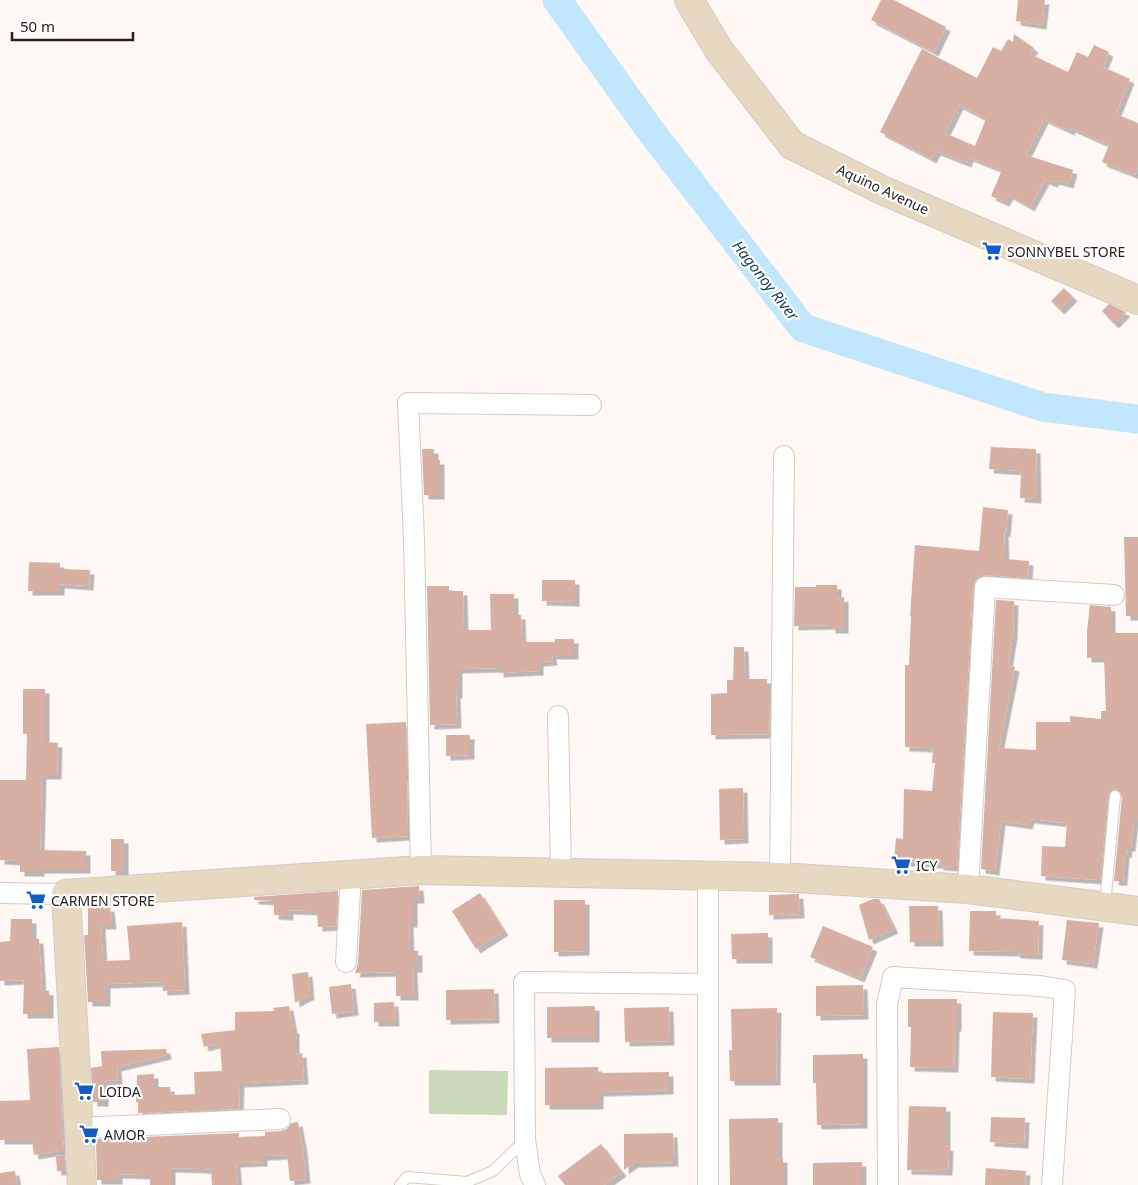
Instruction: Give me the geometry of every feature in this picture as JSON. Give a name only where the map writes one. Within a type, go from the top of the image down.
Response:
[{"type":"street","name":"Aquino Avenue","points":[[689,0],[719,50],[792,145],[882,190],[1138,300]]},
{"type":"street","points":[[421,870],[414,539],[408,403],[591,405]]},
{"type":"street","points":[[780,877],[784,456]]},
{"type":"street","points":[[968,889],[985,587],[1114,595]]},
{"type":"street","points":[[558,716],[561,873]]},
{"type":"street","points":[[0,893],[66,894],[421,870],[780,877],[968,889],[1138,911]]},
{"type":"street","points":[[346,962],[351,874]]},
{"type":"street","points":[[708,875],[708,1185]]},
{"type":"street","points":[[66,894],[82,1185]]},
{"type":"street","points":[[888,1185],[887,1005],[893,977],[1040,986],[1065,990],[1052,1185]]},
{"type":"street","points":[[535,1185],[530,1174],[525,1140],[524,982],[708,984]]},
{"type":"street","points":[[78,1128],[280,1119]]},
{"type":"lane","points":[[1105,906],[1114,796]]},
{"type":"lane","points":[[400,1185],[407,1177],[426,1182],[467,1182],[493,1171],[525,1140]]},
{"type":"green space","points":[[429,1070],[508,1071],[507,1115],[429,1114]]},
{"type":"building","points":[[881,0],[894,0],[946,27],[934,52],[871,20]]},
{"type":"building","points":[[1018,0],[1045,0],[1042,25],[1016,21]]},
{"type":"building","points":[[1014,34],[1034,48],[1030,54],[1068,72],[1077,52],[1088,57],[1094,45],[1109,52],[1103,67],[1130,79],[1116,114],[1138,123],[1138,167],[1135,175],[1102,162],[1109,145],[1071,128],[1070,131],[1044,119],[1026,155],[1073,170],[1069,184],[1055,180],[1053,183],[1045,180],[1030,207],[1009,195],[1005,202],[991,196],[1001,172],[998,171],[999,169],[969,157],[967,163],[936,151],[932,159],[880,132],[922,49],[977,78],[993,47],[1001,51],[1008,39],[1013,42]],"holes":[[[959,105],[986,119],[975,146],[945,133]]]},
{"type":"building","points":[[1064,288],[1073,297],[1060,310],[1051,301]]},
{"type":"building","points":[[1109,304],[1126,312],[1114,324],[1102,311]]},
{"type":"building","points":[[991,447],[1036,449],[1037,499],[1020,498],[1021,471],[989,469]]},
{"type":"building","points":[[422,449],[434,449],[434,460],[440,460],[440,495],[424,495]]},
{"type":"building","points":[[983,507],[1008,510],[1006,533],[1004,532],[1005,559],[1029,561],[1028,578],[985,575],[975,580],[973,586],[957,867],[894,861],[896,838],[903,839],[904,789],[932,791],[935,763],[932,763],[933,748],[905,747],[905,665],[909,665],[915,545],[979,551]]},
{"type":"building","points":[[1124,537],[1138,537],[1138,616],[1126,616]]},
{"type":"building","points":[[29,562],[60,563],[60,569],[90,570],[89,586],[60,584],[60,591],[28,591]]},
{"type":"building","points":[[542,580],[575,580],[575,602],[542,601]]},
{"type":"building","points":[[816,585],[837,585],[837,598],[844,597],[844,629],[831,629],[831,625],[794,626],[795,587],[816,587]]},
{"type":"building","points":[[427,586],[449,586],[449,591],[463,591],[464,630],[491,630],[490,594],[514,594],[514,615],[521,615],[522,642],[555,642],[555,639],[574,639],[574,655],[552,655],[553,661],[539,662],[539,671],[499,673],[499,668],[458,669],[458,694],[456,694],[457,724],[430,725]]},
{"type":"building","points":[[996,600],[1014,601],[1013,634],[1008,665],[1015,667],[999,748],[1036,750],[1036,722],[1070,722],[1070,716],[1101,719],[1101,711],[1106,711],[1104,658],[1087,658],[1087,631],[1090,605],[1111,607],[1111,633],[1138,633],[1138,820],[1134,820],[1131,847],[1128,847],[1127,854],[1125,853],[1123,881],[1114,881],[1122,797],[1119,791],[1115,789],[1108,795],[1100,880],[1041,876],[1042,846],[1065,847],[1067,823],[1030,819],[1028,825],[1001,821],[995,871],[981,869]]},
{"type":"building","points":[[734,647],[744,647],[745,679],[767,679],[767,693],[770,693],[769,734],[711,735],[711,694],[727,693],[727,680],[733,680]]},
{"type":"building","points":[[23,689],[45,689],[45,742],[58,743],[57,775],[42,775],[40,850],[86,851],[86,869],[40,869],[40,872],[20,872],[20,861],[0,860],[0,780],[26,780],[27,734],[23,734]]},
{"type":"building","points":[[406,722],[408,836],[372,838],[366,724]]},
{"type":"building","points":[[446,735],[470,735],[470,755],[446,756]]},
{"type":"building","points":[[743,788],[744,839],[720,840],[719,789]]},
{"type":"building","points":[[111,839],[124,839],[124,871],[111,871]]},
{"type":"building","points":[[419,886],[420,899],[413,899],[413,923],[409,923],[410,951],[418,951],[418,968],[413,968],[414,996],[396,996],[396,972],[355,973],[358,963],[362,890]]},
{"type":"building","points":[[338,891],[336,926],[318,927],[317,911],[289,910],[289,916],[274,915],[274,901],[254,900],[254,897]]},
{"type":"building","points":[[480,893],[504,931],[476,949],[452,911]]},
{"type":"building","points":[[799,894],[800,914],[769,915],[769,895]]},
{"type":"building","points":[[873,899],[879,899],[894,929],[869,940],[859,905]]},
{"type":"building","points":[[554,900],[585,900],[585,951],[554,952]]},
{"type":"building","points":[[909,906],[938,906],[939,942],[910,942]]},
{"type":"building","points":[[110,907],[112,925],[101,925],[103,961],[130,960],[127,926],[182,922],[185,990],[163,991],[162,982],[106,984],[106,1002],[88,1002],[84,935],[88,935],[88,908]]},
{"type":"building","points":[[970,911],[996,911],[996,918],[1039,921],[1038,955],[1016,954],[1016,952],[969,951]]},
{"type":"building","points":[[11,919],[32,919],[32,939],[39,939],[42,990],[49,991],[49,1014],[23,1014],[24,980],[0,981],[0,942],[10,941]]},
{"type":"building","points":[[1067,920],[1099,923],[1093,964],[1062,960]]},
{"type":"building","points":[[823,926],[873,947],[860,978],[810,957]]},
{"type":"building","points":[[768,933],[768,959],[732,959],[731,934]]},
{"type":"building","points":[[308,972],[310,995],[295,1003],[292,974]]},
{"type":"building","points":[[351,984],[354,1011],[332,1014],[329,987]]},
{"type":"building","points":[[863,985],[864,1015],[816,1016],[816,986]]},
{"type":"building","points":[[494,989],[495,1019],[446,1020],[446,990]]},
{"type":"building","points":[[908,999],[957,999],[954,1068],[910,1067],[911,1027],[908,1027]]},
{"type":"building","points":[[394,1002],[395,1022],[374,1022],[374,1003]]},
{"type":"building","points":[[289,1006],[293,1029],[295,1029],[295,1054],[302,1053],[304,1080],[240,1083],[239,1109],[138,1113],[138,1102],[136,1102],[137,1075],[154,1074],[154,1087],[170,1087],[171,1095],[195,1094],[194,1072],[222,1071],[220,1043],[204,1047],[201,1034],[235,1030],[235,1012],[274,1011],[273,1008]]},
{"type":"building","points":[[595,1006],[595,1038],[547,1038],[547,1007]]},
{"type":"building","points":[[669,1007],[670,1041],[625,1042],[624,1008]]},
{"type":"building","points":[[777,1008],[776,1081],[730,1081],[729,1050],[732,1050],[731,1009]]},
{"type":"building","points":[[993,1012],[1033,1013],[1030,1079],[991,1077]]},
{"type":"building","points":[[59,1047],[64,1150],[34,1155],[32,1140],[0,1140],[0,1101],[30,1100],[27,1049]]},
{"type":"building","points":[[166,1049],[167,1055],[117,1067],[118,1080],[104,1081],[104,1102],[93,1102],[91,1068],[102,1066],[101,1051]]},
{"type":"building","points":[[863,1054],[863,1124],[817,1125],[816,1083],[813,1083],[813,1055]]},
{"type":"building","points":[[598,1067],[598,1073],[669,1072],[669,1090],[599,1092],[599,1105],[545,1105],[545,1068]]},
{"type":"building","points":[[909,1106],[946,1107],[946,1146],[949,1147],[948,1171],[907,1170]]},
{"type":"building","points":[[991,1117],[1025,1118],[1024,1144],[990,1142]]},
{"type":"building","points":[[778,1118],[778,1158],[783,1158],[783,1185],[730,1185],[729,1119]]},
{"type":"building","points":[[298,1122],[306,1179],[290,1181],[287,1155],[263,1156],[263,1162],[236,1163],[238,1185],[212,1185],[211,1170],[203,1169],[171,1168],[171,1185],[150,1185],[150,1175],[118,1174],[118,1180],[97,1180],[96,1139],[239,1133],[239,1137],[265,1136],[265,1132],[281,1131],[287,1129],[291,1123]]},
{"type":"building","points":[[673,1133],[674,1162],[634,1163],[624,1170],[624,1134]]},
{"type":"building","points":[[601,1144],[622,1172],[604,1185],[565,1185],[558,1176]]},
{"type":"building","points":[[65,1155],[66,1171],[57,1171],[56,1156]]},
{"type":"building","points":[[862,1162],[862,1185],[813,1185],[813,1163]]},
{"type":"building","points":[[986,1168],[1026,1171],[1025,1185],[985,1185]]},
{"type":"building","points":[[15,1171],[17,1185],[0,1185],[0,1173]]},
{"type":"waterway","name":"Hagonoy River","points":[[557,0],[650,130],[803,328],[1043,407],[1138,419]]},
{"type":"place","name":"SONNYBEL STORE","points":[[992,251]]},
{"type":"place","name":"ICY","points":[[901,865]]},
{"type":"place","name":"CARMEN STORE","points":[[36,900]]},
{"type":"place","name":"LOIDA","points":[[84,1091]]},
{"type":"place","name":"AMOR","points":[[89,1134]]}]
